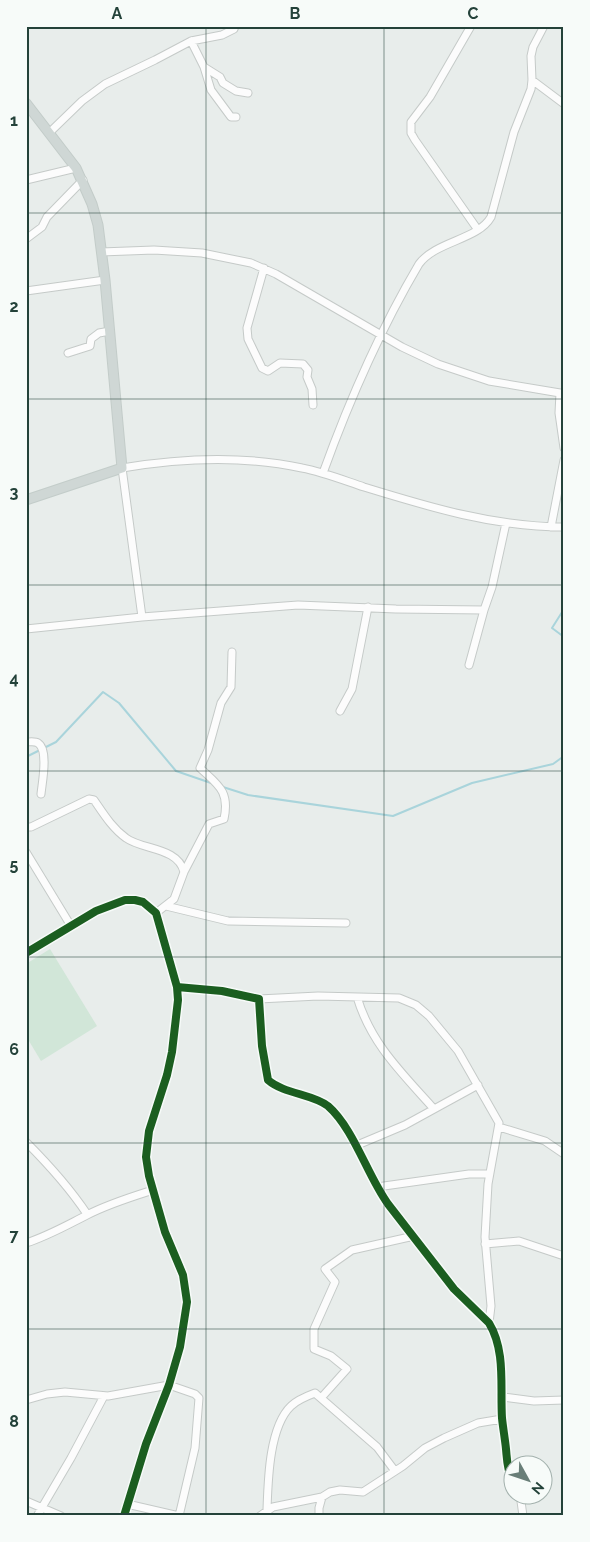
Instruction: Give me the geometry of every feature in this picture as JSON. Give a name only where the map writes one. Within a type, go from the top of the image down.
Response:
[{"type":"main road","points":[[26,103],[76,168],[83,180],[98,225],[105,280],[122,468],[26,500]]},
{"type":"street","points":[[49,133],[82,101],[105,84],[191,41],[222,35],[234,29],[235,26]]},
{"type":"street","points":[[471,26],[430,97],[411,122],[410,127],[415,140],[478,230]]},
{"type":"street","points":[[324,473],[351,401],[380,336],[402,292],[423,258],[450,242],[478,230],[488,223],[491,218],[514,132],[531,89],[531,56],[537,38],[544,26]]},
{"type":"street","points":[[191,41],[204,67],[211,90],[231,117],[236,117]]},
{"type":"street","points":[[204,67],[220,77],[223,84],[236,91],[248,93]]},
{"type":"street","points":[[532,80],[564,104]]},
{"type":"street","points":[[26,180],[76,168]]},
{"type":"street","points":[[26,239],[42,227],[47,217],[83,180]]},
{"type":"street","points":[[101,252],[154,250],[202,253],[251,263],[264,268],[380,336],[438,364],[489,381],[562,390],[559,413],[564,448]]},
{"type":"street","points":[[264,268],[247,328],[248,339],[262,368],[268,371],[280,363],[303,364],[308,370],[307,377],[312,389],[313,406]]},
{"type":"street","points":[[26,291],[105,280]]},
{"type":"street","points":[[68,353],[90,346],[91,339],[99,333],[110,331]]},
{"type":"street","points":[[142,617],[122,468],[158,462],[208,459],[236,459],[275,463],[324,473],[421,504],[506,523],[564,527]]},
{"type":"street","points":[[550,527],[564,460]]},
{"type":"street","points":[[469,665],[492,587],[506,523]]},
{"type":"street","points":[[26,629],[142,617],[298,605],[484,610]]},
{"type":"street","points":[[340,711],[352,689],[368,607]]},
{"type":"street","points":[[156,913],[166,906],[177,893],[184,872],[209,824],[224,819],[227,806],[221,789],[200,768],[208,750],[221,703],[231,687],[232,652]]},
{"type":"street","points":[[26,742],[37,742],[40,744],[44,754],[45,764],[41,794]]},
{"type":"street","points":[[26,827],[31,827],[92,799],[110,822],[126,838],[168,853],[182,866],[184,872]]},
{"type":"street","points":[[26,852],[71,926]]},
{"type":"street","points":[[26,953],[96,911],[125,900],[135,900],[142,902],[156,913],[177,987],[178,1000],[172,1052],[146,1144],[146,1157],[165,1232],[183,1276],[187,1302],[183,1331],[169,1385],[146,1444],[124,1516]]},
{"type":"street","points":[[166,906],[228,921],[346,923]]},
{"type":"street","points":[[177,987],[222,991],[259,999],[318,996],[398,998],[416,1005],[439,1027],[458,1050],[497,1117],[499,1127],[489,1174],[485,1244],[491,1306],[489,1323]]},
{"type":"street","points":[[357,997],[363,1017],[382,1049],[434,1109]]},
{"type":"street","points":[[259,999],[262,1046],[268,1080],[286,1090],[326,1105],[347,1130],[388,1204],[454,1289],[492,1328],[500,1357],[503,1398],[502,1419],[506,1454]]},
{"type":"street","points":[[355,1146],[405,1125],[478,1085]]},
{"type":"street","points":[[499,1127],[545,1141],[564,1154]]},
{"type":"street","points":[[26,1142],[51,1167],[87,1214]]},
{"type":"street","points":[[377,1187],[468,1174],[489,1174]]},
{"type":"street","points":[[26,1243],[64,1228],[87,1214],[153,1190]]},
{"type":"street","points":[[321,1398],[347,1369],[331,1356],[314,1349],[314,1329],[335,1282],[325,1269],[352,1250],[414,1236]]},
{"type":"street","points":[[485,1244],[519,1241],[564,1256]]},
{"type":"street","points":[[26,1400],[65,1392],[104,1396],[169,1385],[195,1394],[199,1398],[195,1448],[179,1516],[127,1504]]},
{"type":"street","points":[[267,1510],[269,1465],[280,1423],[291,1406],[314,1393],[377,1447],[395,1471]]},
{"type":"street","points":[[37,1516],[104,1396]]},
{"type":"street","points":[[503,1398],[564,1400]]},
{"type":"street","points":[[260,1516],[267,1510],[296,1501],[322,1497],[335,1491],[363,1492],[425,1448],[478,1423],[502,1419]]},
{"type":"street","points":[[320,1516],[319,1508],[322,1497]]},
{"type":"street","points":[[26,1501],[61,1516]]},
{"type":"green space","points":[[50,949],[97,1026],[41,1061],[26,1036],[26,964]]},
{"type":"waterway","points":[[564,609],[552,628],[564,637]]},
{"type":"waterway","points":[[44,748],[56,742],[103,692],[119,703],[176,771],[211,783]]},
{"type":"waterway","points":[[26,757],[40,750]]},
{"type":"waterway","points":[[223,787],[248,795],[393,816],[472,783],[553,764],[564,756]]},
{"type":"cycle path","points":[[26,953],[96,911],[125,900],[135,900],[143,902],[156,913],[177,987],[178,1000],[172,1052],[167,1075],[149,1131],[146,1157],[149,1176],[165,1232],[183,1275],[187,1302],[180,1347],[169,1385],[146,1444],[124,1516]]},
{"type":"cycle path","points":[[177,987],[222,991],[259,999],[262,1046],[268,1080],[275,1085],[315,1099],[328,1106],[353,1139],[373,1180],[388,1204],[454,1289],[489,1323],[498,1345],[500,1357],[502,1418],[507,1454]]}]
